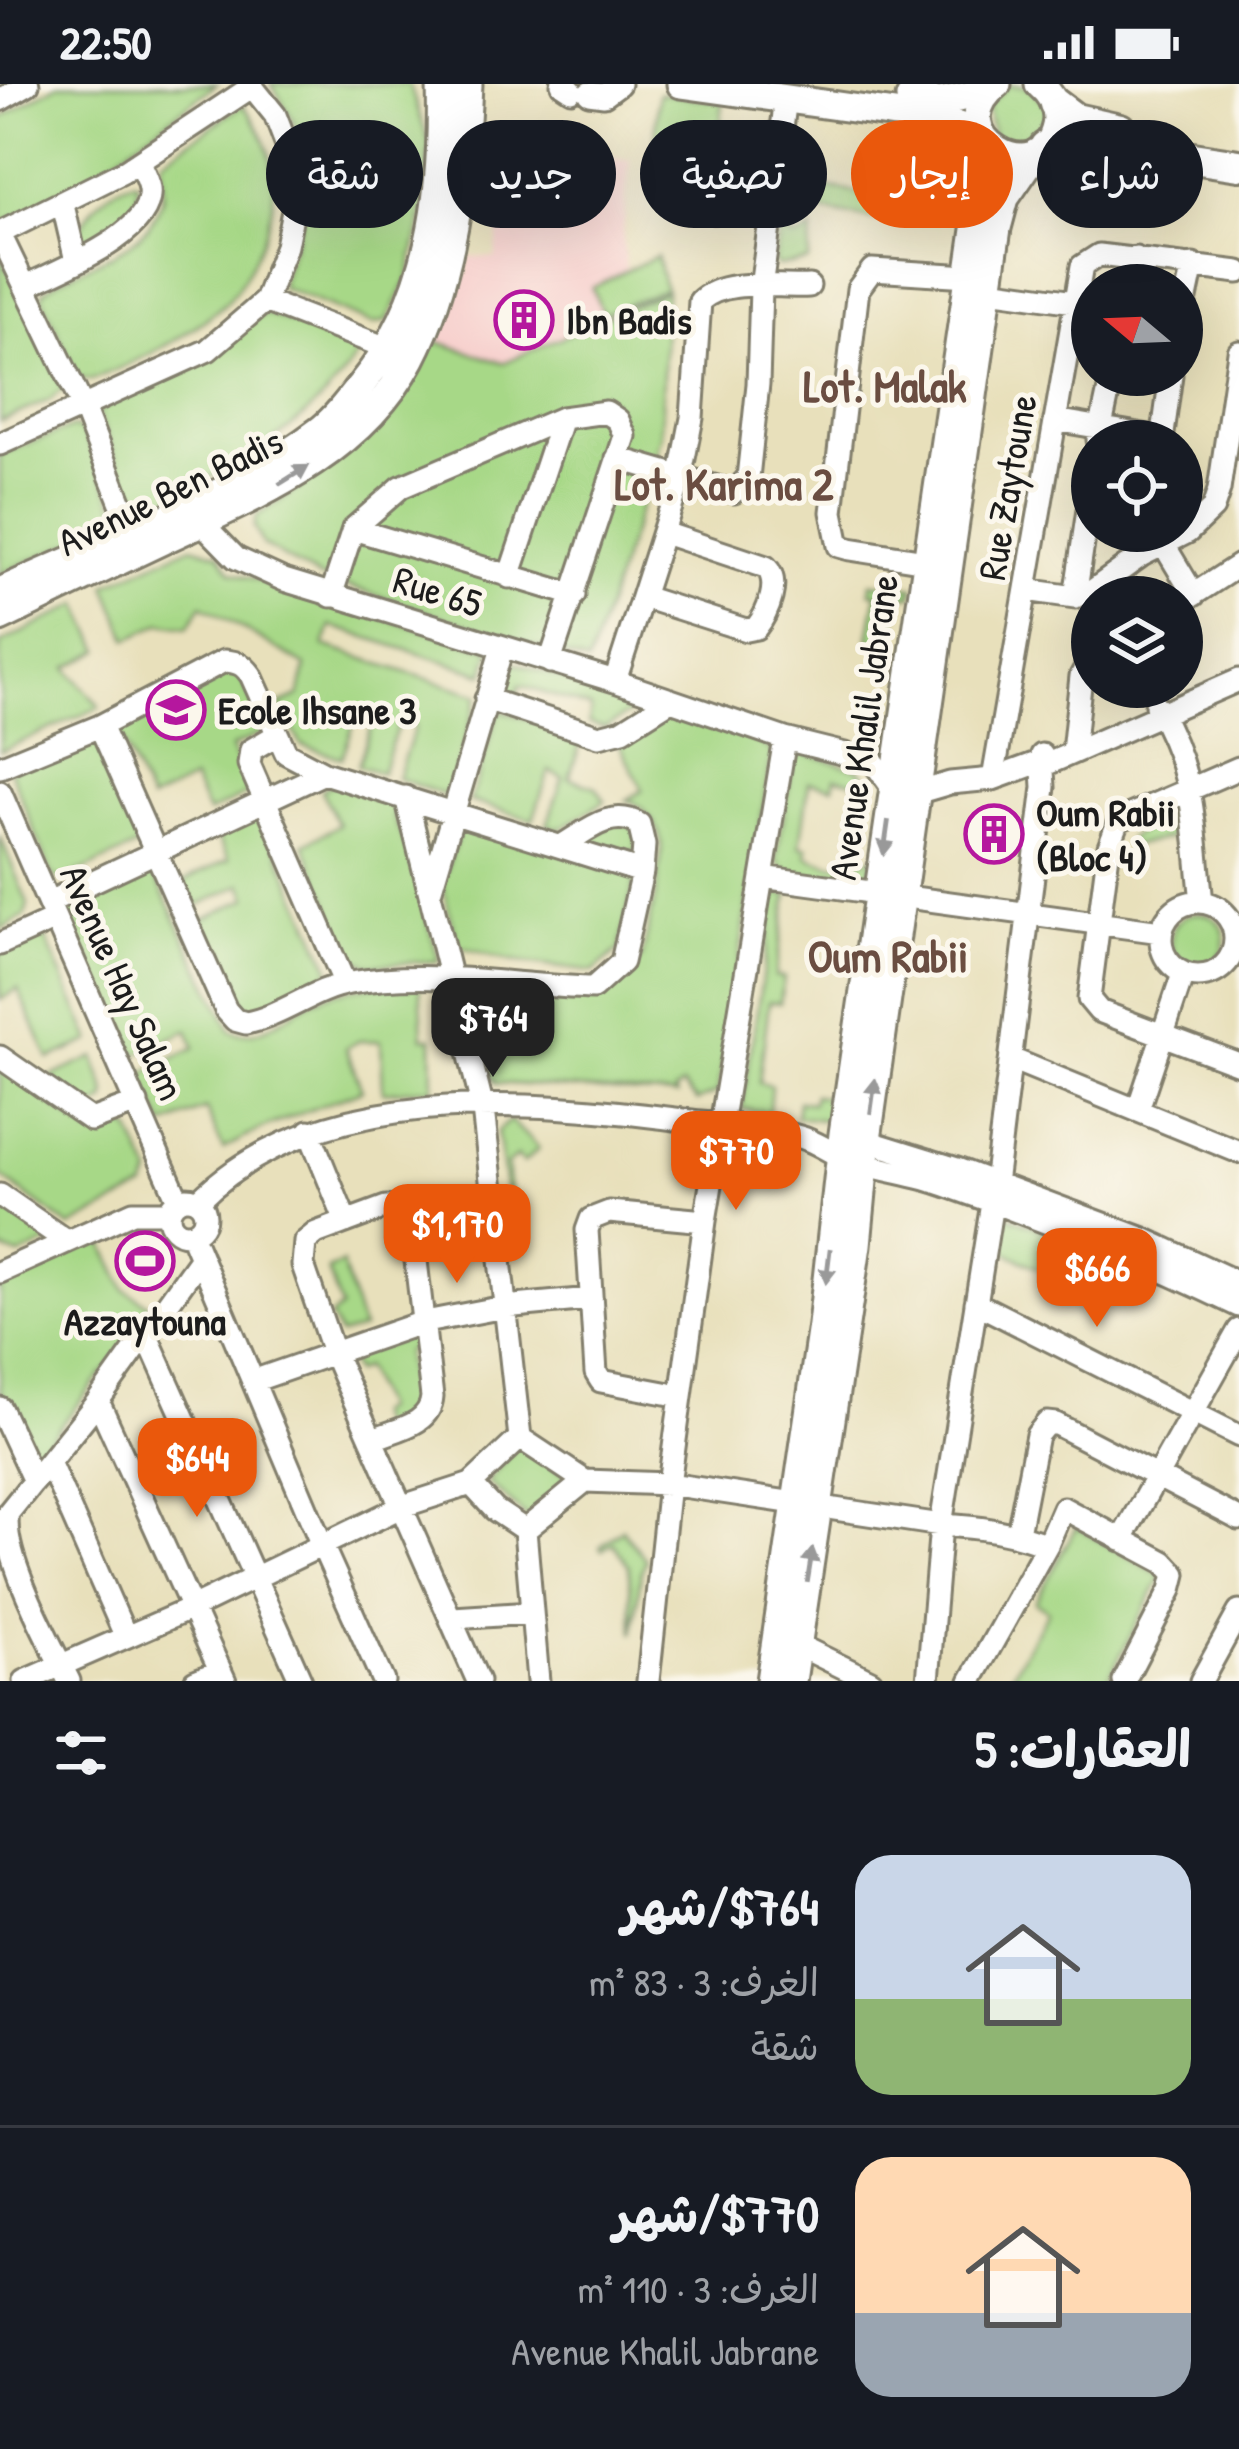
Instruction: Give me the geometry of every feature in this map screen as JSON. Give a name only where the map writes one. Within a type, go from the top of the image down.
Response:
[{"type":"highway","points":[[1048,91],[1063,112],[1090,125],[1239,148]]},
{"type":"highway","points":[[1203,160],[1239,165]]},
{"type":"main road","name":"Avenue Ben Badis","points":[[0,592],[260,469],[322,430],[400,353],[431,237],[443,140],[441,84]]},
{"type":"main road","name":"Avenue Ben Badis","points":[[0,617],[268,491],[330,452],[362,425],[440,284],[464,151],[468,84]]},
{"type":"main road","points":[[681,84],[940,102],[993,87]]},
{"type":"main road","name":"Avenue Khalil Jabrane","points":[[979,120],[993,87]]},
{"type":"main road","points":[[796,91],[938,120]]},
{"type":"main road","name":"Avenue Khalil Jabrane","points":[[1048,91],[1056,120]]},
{"type":"main road","name":"Avenue Khalil Jabrane","points":[[910,747],[926,561],[979,283],[1005,198],[1037,154]]},
{"type":"main road","name":"Avenue Khalil Jabrane","points":[[791,1681],[847,1147],[890,896],[979,283],[981,228]]},
{"type":"main road","name":"Avenue Khalil Jabrane","points":[[770,1681],[807,1504]]},
{"type":"street","points":[[0,100],[28,84]]},
{"type":"street","points":[[574,89],[612,92],[619,84]]},
{"type":"street","points":[[0,444],[83,407],[208,350],[266,302],[286,245],[295,200],[290,154],[275,115],[252,85],[138,162],[0,233],[83,407],[132,531]]},
{"type":"street","points":[[26,286],[109,244],[141,215],[149,187],[138,162]]},
{"type":"street","points":[[62,205],[76,261]]},
{"type":"street","points":[[617,458],[734,492],[748,478],[768,228]]},
{"type":"street","name":"Rue Zaytoune","points":[[1084,264],[1090,258],[1136,258]]},
{"type":"street","points":[[1135,264],[1136,258],[1185,264]]},
{"type":"street","points":[[1203,267],[1239,272]]},
{"type":"street","points":[[926,561],[850,549],[839,545],[835,536],[832,512],[858,289],[872,270],[886,268],[1071,301]]},
{"type":"street","points":[[616,681],[680,479],[692,418],[700,302],[727,286],[809,286]]},
{"type":"street","points":[[266,302],[400,353]]},
{"type":"street","name":"Rue Zaytoune","points":[[993,779],[1071,321]]},
{"type":"street","points":[[1203,519],[1229,493],[1239,352]]},
{"type":"street","points":[[331,596],[352,529],[401,487],[562,418],[606,412],[618,420],[625,436],[550,662]]},
{"type":"street","points":[[508,577],[562,418]]},
{"type":"street","points":[[1055,420],[1071,425]]},
{"type":"street","name":"Rue 65","points":[[200,522],[236,557],[331,596],[616,681],[785,739],[873,761]]},
{"type":"street","points":[[352,529],[574,596]]},
{"type":"street","points":[[643,597],[746,630],[756,628],[762,620],[774,584],[766,567],[664,533]]},
{"type":"street","points":[[1113,576],[1149,552]]},
{"type":"street","points":[[1203,588],[1239,565]]},
{"type":"street","points":[[1026,590],[1071,596]]},
{"type":"street","points":[[429,893],[502,648]]},
{"type":"street","points":[[0,767],[100,726],[224,662],[233,662],[244,665],[251,675],[286,753],[324,773],[642,872]]},
{"type":"street","points":[[950,783],[910,747],[873,761],[904,791],[993,779],[1158,710],[1239,669]]},
{"type":"street","points":[[1158,710],[1239,680]]},
{"type":"street","points":[[486,699],[599,736],[623,730],[669,701]]},
{"type":"street","points":[[1074,747],[1078,708]]},
{"type":"street","points":[[1158,710],[1179,749],[1191,788],[1202,902]]},
{"type":"street","points":[[100,726],[226,1010],[246,1024],[345,984],[453,978],[593,988],[622,962],[644,845],[639,824],[626,816],[614,816],[563,845]]},
{"type":"street","points":[[275,736],[255,746],[248,757],[345,984]]},
{"type":"street","points":[[648,1681],[705,1221],[785,739]]},
{"type":"street","points":[[928,1681],[941,1525],[994,1192],[1028,914],[1040,761]]},
{"type":"street","points":[[1239,768],[1119,820],[1109,845],[1092,1006],[1239,1064]]},
{"type":"street","points":[[0,944],[157,853],[324,773]]},
{"type":"street","name":"Avenue Hay Salam","points":[[0,793],[182,1204]]},
{"type":"street","points":[[406,797],[484,1108],[520,1438],[585,1481],[669,1484],[1018,1533],[1047,1545]]},
{"type":"street","points":[[762,878],[1161,932]]},
{"type":"street","points":[[1202,902],[1226,915],[1235,938],[1234,950],[1219,970],[1208,975],[1184,974],[1165,957],[1161,932],[1177,908],[1202,902]]},
{"type":"street","points":[[1138,1109],[1184,974]]},
{"type":"street","points":[[0,1057],[91,1120],[137,1103]]},
{"type":"street","points":[[1010,1059],[1239,1152]]},
{"type":"street","points":[[0,1272],[133,1212],[182,1204],[309,1131],[381,1115],[484,1108],[564,1109],[778,1131],[847,1147],[1144,1238],[1239,1283]]},
{"type":"street","points":[[309,1131],[346,1222]]},
{"type":"street","points":[[994,1192],[1239,1305],[1238,1331],[1121,1540]]},
{"type":"street","points":[[0,1196],[65,1240]]},
{"type":"street","points":[[182,1204],[174,1229],[191,1234]]},
{"type":"street","points":[[182,1204],[205,1210],[205,1223],[191,1234]]},
{"type":"street","points":[[374,1438],[424,1418],[431,1409],[412,1227],[406,1214],[386,1207],[316,1233],[305,1242],[303,1265],[333,1352],[478,1681]]},
{"type":"street","points":[[681,1396],[601,1381],[596,1373],[587,1230],[600,1213],[705,1221]]},
{"type":"street","points":[[191,1234],[382,1680]]},
{"type":"street","points":[[65,1673],[7,1575],[4,1526],[8,1514],[201,1257]]},
{"type":"street","points":[[254,1381],[420,1323],[504,1306],[590,1299]]},
{"type":"street","points":[[976,1303],[1239,1436]]},
{"type":"street","points":[[146,1334],[301,1681]]},
{"type":"street","points":[[98,1400],[222,1676],[195,1681]]},
{"type":"street","points":[[0,1408],[34,1481]]},
{"type":"street","points":[[1018,1533],[1037,1435],[1047,1423],[1239,1519]]},
{"type":"street","points":[[25,1681],[65,1673],[125,1634],[190,1609],[403,1506],[471,1484],[520,1438]]},
{"type":"street","points":[[49,1462],[125,1634]]},
{"type":"street","points":[[525,1530],[585,1481]]},
{"type":"street","points":[[471,1484],[495,1510],[525,1530]]},
{"type":"street","points":[[1024,1488],[1172,1569],[1175,1580],[1130,1679]]},
{"type":"street","points":[[971,1681],[1063,1508]]},
{"type":"street","points":[[525,1530],[538,1681]]},
{"type":"street","points":[[1201,1681],[1239,1612]]},
{"type":"street","points":[[453,1618],[532,1613]]},
{"type":"street","points":[[798,1645],[871,1681]]},
{"type":"shaded area","points":[[616,158],[630,160],[623,234],[626,269],[657,256],[666,291],[503,363],[435,341],[457,276],[467,276],[469,256],[495,258],[498,228],[616,228]]},
{"type":"green space","points":[[58,84],[217,84],[70,191],[0,225],[0,119]]},
{"type":"green space","points":[[271,84],[409,84],[421,120],[292,120]]},
{"type":"green space","points":[[1009,85],[1029,87],[1051,110],[1046,120],[1037,120],[1031,147],[1013,143],[1013,120],[990,120],[987,106]]},
{"type":"green space","points":[[659,93],[723,102],[721,120],[657,120]]},
{"type":"green space","points":[[243,105],[266,143],[266,228],[262,240],[231,297],[206,319],[143,357],[91,380],[78,378],[42,297],[44,291],[142,233],[162,198],[162,160]]},
{"type":"green space","points":[[423,125],[429,142],[423,214]]},
{"type":"green space","points":[[134,181],[137,195],[129,214],[105,236],[82,247],[76,237],[92,210],[114,189]]},
{"type":"green space","points":[[827,188],[851,192],[851,216],[827,212]]},
{"type":"green space","points":[[299,228],[420,228],[408,279],[387,321],[373,324],[281,287]]},
{"type":"green space","points":[[780,228],[790,228],[788,236],[797,238],[812,230],[808,261],[774,263]]},
{"type":"green space","points":[[0,253],[64,388],[50,400],[0,421]]},
{"type":"green space","points":[[657,256],[665,289],[603,314],[592,288]]},
{"type":"green space","points":[[666,291],[661,434],[588,663],[318,577],[263,545],[254,527],[256,516],[359,442],[401,396],[435,341],[503,363]]},
{"type":"green space","points":[[265,313],[357,346],[359,353],[314,407],[260,449],[137,511],[97,411]]},
{"type":"green space","points":[[73,427],[83,431],[122,520],[0,574],[0,454]]},
{"type":"green space","points":[[192,546],[219,554],[231,572],[491,650],[484,674],[331,626],[324,646],[478,695],[449,797],[397,778],[415,726],[400,720],[381,773],[358,766],[375,713],[359,709],[342,758],[301,745],[280,704],[299,696],[306,666],[202,605],[188,627],[162,623],[128,639],[106,585]]},
{"type":"green space","points":[[871,583],[913,587],[912,596],[900,596],[891,644],[869,639],[877,593],[870,592]]},
{"type":"green space","points":[[79,604],[101,650],[67,668],[100,707],[0,751],[0,644]]},
{"type":"green space","points":[[507,660],[644,704],[605,728],[589,723],[591,708],[520,685],[516,697],[496,691]]},
{"type":"green space","points":[[225,670],[240,675],[266,731],[231,748],[251,792],[208,813],[193,780],[150,801],[114,724]]},
{"type":"green space","points":[[499,710],[583,736],[569,778],[596,787],[605,801],[560,829],[547,825],[563,777],[549,771],[533,820],[470,801]]},
{"type":"green space","points":[[668,711],[745,734],[772,751],[718,1092],[697,1101],[682,1085],[677,1095],[497,1083],[490,1074],[473,989],[603,987],[642,958],[661,843],[649,816],[627,800],[643,790],[617,740]]},
{"type":"green space","points":[[94,732],[142,844],[61,880],[53,877],[10,770]]},
{"type":"green space","points":[[800,752],[859,769],[864,775],[863,783],[835,778],[833,787],[809,782],[800,846],[808,848],[807,856],[825,863],[850,864],[875,856],[869,877],[860,881],[785,872],[776,860],[794,758]]},
{"type":"green space","points":[[338,781],[391,801],[439,961],[369,965],[351,956],[304,844],[339,825],[321,790]]},
{"type":"green space","points":[[1181,810],[1180,836],[1134,845],[1129,858],[1130,837]]},
{"type":"green space","points":[[262,817],[330,968],[324,978],[251,1013],[201,920],[248,898],[242,884],[191,909],[179,884],[229,859],[215,833]]},
{"type":"green space","points":[[615,821],[635,828],[637,853],[584,841]]},
{"type":"green space","points":[[462,822],[636,875],[619,950],[593,972],[510,961],[458,946],[442,885]]},
{"type":"green space","points":[[0,836],[28,904],[25,916],[0,930]]},
{"type":"green space","points":[[150,866],[231,1031],[253,1033],[342,991],[420,982],[423,1037],[432,1038],[433,1088],[383,1092],[381,1041],[359,1041],[346,1048],[362,1090],[263,1128],[223,1149],[206,1109],[164,1126],[141,1074],[195,1048],[188,1030],[135,1055],[62,909],[63,902]]},
{"type":"green space","points":[[775,893],[788,895],[775,976],[784,978],[780,1003],[769,1002],[759,1083],[771,1086],[769,1112],[742,1109]]},
{"type":"green space","points":[[1198,913],[1217,921],[1225,940],[1217,959],[1198,967],[1179,959],[1171,940],[1179,921]]},
{"type":"green space","points":[[43,933],[91,1041],[49,1059],[18,989],[0,1000],[0,951]]},
{"type":"green space","points":[[94,1057],[107,1094],[93,1108],[50,1077]]},
{"type":"green space","points":[[0,1064],[89,1132],[119,1124],[130,1129],[151,1175],[145,1188],[70,1227],[0,1176]]},
{"type":"green space","points":[[814,1095],[835,1098],[834,1121],[796,1117],[798,1101],[812,1103]]},
{"type":"green space","points":[[510,1120],[539,1149],[523,1163],[517,1156],[507,1165],[511,1200],[507,1200],[497,1131]]},
{"type":"green space","points":[[0,1204],[53,1240],[19,1256],[0,1249]]},
{"type":"green space","points":[[1004,1214],[1057,1235],[1043,1270],[1001,1250]]},
{"type":"green space","points":[[101,1238],[125,1290],[151,1306],[33,1460],[0,1388],[0,1286]]},
{"type":"green space","points":[[342,1264],[362,1329],[340,1335],[330,1317],[341,1308],[328,1270]]},
{"type":"green space","points":[[415,1334],[416,1343],[405,1353],[411,1394],[422,1395],[421,1408],[381,1432],[374,1414],[382,1409],[364,1368],[354,1372],[348,1357]]},
{"type":"green space","points":[[518,1442],[576,1482],[530,1520],[488,1482]]},
{"type":"green space","points":[[1076,1527],[1162,1576],[1107,1681],[1008,1681],[1048,1611],[1035,1602]]},
{"type":"green space","points":[[622,1529],[646,1560],[633,1634],[629,1566],[613,1543],[600,1547]]},
{"type":"place","name":"Ibn Badis","points":[[524,320]]},
{"type":"place","name":"Ecole Ihsane 3","points":[[176,710]]},
{"type":"place","name":"Oum Rabii (Bloc 4)","points":[[994,834]]},
{"type":"place","name":"Azzaytouna","points":[[145,1261]]},
{"type":"district","name":"Lot. Malak","points":[[885,386]]},
{"type":"district","name":"Lot. Karima 2","points":[[724,484]]},
{"type":"district","name":"Oum Rabii","points":[[888,956]]}]
